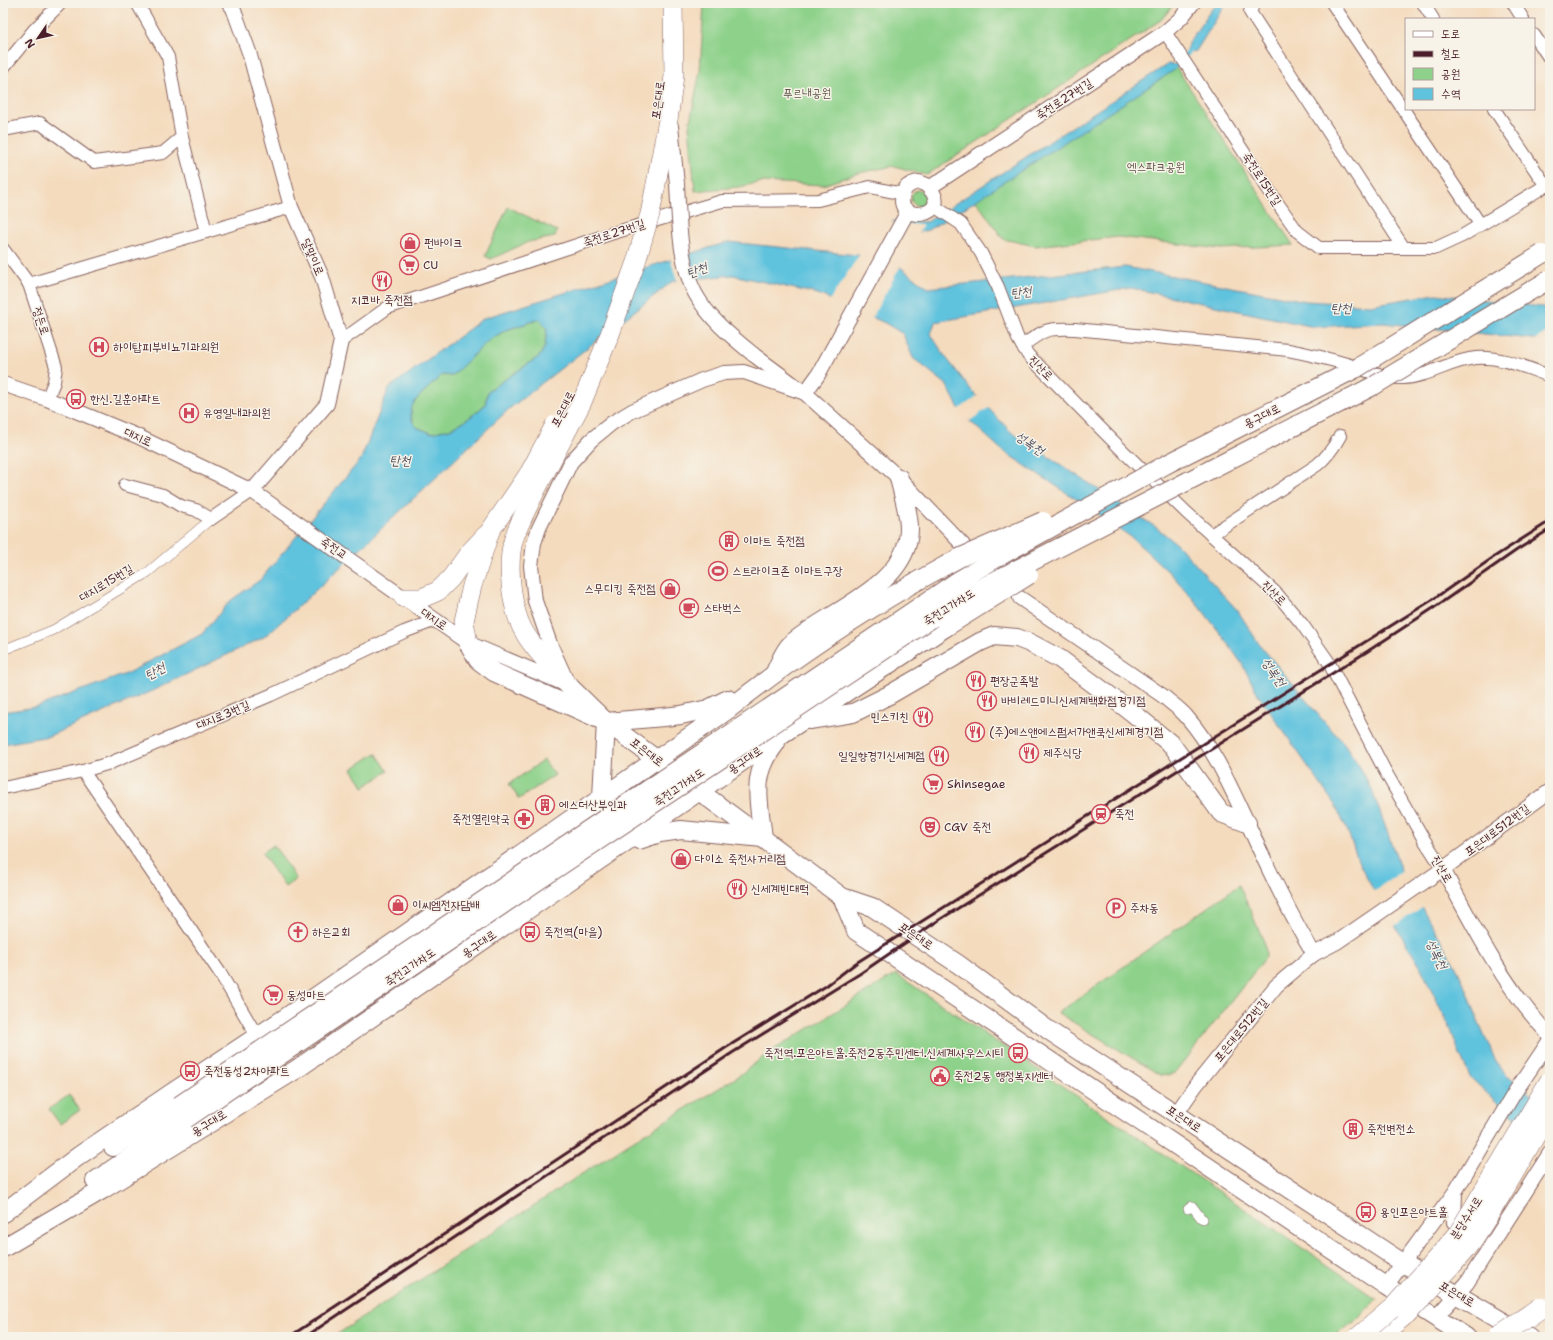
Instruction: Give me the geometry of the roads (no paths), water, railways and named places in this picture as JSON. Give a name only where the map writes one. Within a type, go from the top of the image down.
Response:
[{"type":"highway","name":"포은대로","points":[[650,188],[661,79],[661,3]]},
{"type":"highway","name":"포은대로","points":[[569,686],[526,635],[518,620],[513,601],[510,570],[514,538],[536,476],[598,329],[650,188],[670,110],[674,76],[673,3]]},
{"type":"highway","name":"포은대로","points":[[468,643],[464,621],[472,586],[490,531],[536,476]]},
{"type":"highway","points":[[402,596],[422,598],[438,591],[451,578],[469,552],[490,531]]},
{"type":"highway","name":"분당수서로","points":[[1358,1337],[1394,1306],[1457,1234],[1550,1080]]},
{"type":"highway","name":"분당수서로","points":[[1379,1337],[1407,1314],[1431,1289],[1471,1242],[1504,1192],[1550,1112]]},
{"type":"highway","points":[[1498,1337],[1540,1308]]},
{"type":"main road","name":"용구대로","points":[[1167,464],[1357,368],[1546,252]]},
{"type":"main road","name":"용구대로","points":[[3,1247],[102,1190],[297,1069],[782,734],[946,626],[1188,481],[1375,385],[1550,279]]},
{"type":"main road","points":[[3,1215],[80,1155],[295,1012],[729,709],[768,678],[856,617],[958,558],[1167,464]]},
{"type":"main road","name":"죽전고가차도","points":[[182,1112],[959,580],[1167,464]]},
{"type":"main road","points":[[602,797],[606,722],[664,718],[708,709],[768,678],[790,645],[819,623],[881,583],[898,562],[906,546],[909,530],[900,478]]},
{"type":"main road","name":"죽전고가차도","points":[[182,1112],[548,874],[967,595],[1188,481]]},
{"type":"main road","points":[[804,720],[853,713],[889,695],[980,642],[994,636],[1017,638],[1030,643],[1060,659],[1133,713],[1172,745],[1221,814],[1247,823]]},
{"type":"main road","name":"포은대로","points":[[468,643],[478,660],[494,672],[606,722]]},
{"type":"main road","name":"포은대로","points":[[569,686],[606,722],[842,897],[872,907],[958,964],[1051,1032],[1403,1263],[1529,1337]]},
{"type":"main road","points":[[729,709],[728,717],[730,727],[737,737],[745,743],[754,746],[765,746]]},
{"type":"main road","points":[[620,847],[660,833],[680,830],[763,838],[758,796],[760,768],[767,754],[782,734]]},
{"type":"main road","points":[[842,897],[856,931],[1386,1286],[1466,1337]]},
{"type":"main road","name":"용구대로","points":[[3,1247],[95,1180],[182,1112]]},
{"type":"main road","points":[[3,1215],[182,1112]]},
{"type":"street","points":[[3,68],[34,30],[61,3]]},
{"type":"street","points":[[137,3],[168,57],[182,137],[206,232]]},
{"type":"street","name":"달맞이로","points":[[229,3],[233,8],[249,52],[291,207],[322,277],[341,341],[327,404],[252,491]]},
{"type":"street","name":"죽전로27번길","points":[[929,188],[1166,32],[1181,18],[1193,3]]},
{"type":"street","points":[[1254,3],[1250,12],[1404,248]]},
{"type":"street","points":[[1332,3],[1480,224]]},
{"type":"street","points":[[1423,3],[1432,18]]},
{"type":"street","points":[[1513,3],[1522,18]]},
{"type":"street","name":"죽전로15번길","points":[[1166,32],[1297,231],[1319,248],[1436,248],[1462,236],[1548,184],[1495,110]]},
{"type":"street","points":[[1535,36],[1550,59]]},
{"type":"street","points":[[670,110],[681,240],[688,274],[695,292],[711,317],[724,331],[805,393],[900,478],[963,545]]},
{"type":"street","points":[[3,129],[40,123],[94,162],[163,153],[182,137]]},
{"type":"street","points":[[914,182],[925,183],[929,186],[929,188],[935,194],[939,209],[917,215],[908,211],[903,203],[903,194],[905,189],[914,182]]},
{"type":"street","name":"죽전로27번길","points":[[341,341],[387,308],[610,234],[722,201],[818,200],[870,187],[903,194]]},
{"type":"street","points":[[29,284],[291,207]]},
{"type":"street","name":"진산로","points":[[939,209],[961,224],[980,253],[998,287],[1010,322],[1025,350],[1124,452],[1211,535],[1277,594],[1302,624],[1328,661],[1393,784],[1423,838],[1443,869],[1496,966],[1526,1008],[1550,1036]]},
{"type":"street","points":[[805,393],[818,375],[908,211]]},
{"type":"street","name":"정든로","points":[[3,248],[29,284],[56,367],[54,382],[47,400]]},
{"type":"street","points":[[1025,350],[1041,331],[1052,328],[1075,329],[1288,350],[1318,356],[1374,372],[1402,378],[1418,376],[1458,362],[1476,358],[1499,360],[1550,376]]},
{"type":"street","points":[[569,686],[550,644],[535,602],[531,566],[534,543],[539,528],[571,462],[591,440],[612,423],[632,410],[702,380],[724,373],[744,372],[805,393]]},
{"type":"street","name":"대지로","points":[[3,384],[137,436],[252,491],[268,502]]},
{"type":"street","points":[[1211,535],[1317,465],[1336,444],[1340,436]]},
{"type":"street","points":[[125,485],[163,495],[182,506],[196,510],[211,519],[252,491]]},
{"type":"street","name":"죽전교","points":[[268,502],[402,596]]},
{"type":"street","name":"대지로15번길","points":[[3,650],[52,630],[147,573],[211,519]]},
{"type":"street","name":"대지로","points":[[402,596],[468,643],[569,686]]},
{"type":"street","points":[[1020,598],[1163,696],[1185,715],[1208,744],[1236,797],[1293,919],[1314,954]]},
{"type":"street","name":"대지로3번길","points":[[3,788],[83,771],[110,763],[271,695],[404,632],[436,620]]},
{"type":"street","points":[[83,771],[220,973],[257,1036]]},
{"type":"street","name":"포은대로512번길","points":[[1176,1114],[1196,1085],[1276,986],[1314,954],[1336,942],[1419,886],[1550,790]]},
{"type":"street","points":[[1386,1286],[1455,1192],[1526,1074],[1550,1040]]},
{"type":"street","points":[[1436,1318],[1467,1283],[1550,1153]]},
{"type":"street","points":[[1455,1192],[1454,1222],[1476,1237],[1507,1221]]},
{"type":"street","points":[[1188,1209],[1192,1206],[1201,1218],[1204,1219]]},
{"type":"water","points":[[1216,3],[1226,3],[1196,51],[1187,53],[1188,43]]},
{"type":"water","name":"탄천","points":[[1168,64],[1176,65],[1173,71],[966,207],[928,230],[906,235],[900,267],[928,288],[1125,267],[1306,301],[1370,305],[1436,294],[1550,308],[1550,341],[1383,323],[1314,327],[1131,288],[935,322],[931,334],[944,355],[972,391],[1011,432],[1157,528],[1177,544],[1238,611],[1259,644],[1326,724],[1344,743],[1360,767],[1372,790],[1402,873],[1456,967],[1468,992],[1477,1018],[1496,1062],[1505,1073],[1529,1093],[1550,1105],[1550,1136],[1517,1119],[1470,1077],[1451,1030],[1420,966],[1376,895],[1359,863],[1348,832],[1335,805],[1259,696],[1242,664],[1200,607],[1173,576],[1131,537],[1003,451],[962,414],[946,384],[913,358],[903,334],[885,323],[818,294],[733,275],[673,281],[510,408],[264,637],[154,690],[49,736],[3,744],[3,712],[36,707],[126,674],[202,634],[230,601],[260,580],[361,459],[389,388],[484,318],[728,242],[867,256],[873,244],[893,221],[927,222]],"holes":[[[540,319],[547,329],[545,346],[540,356],[488,391],[485,405],[468,419],[450,429],[431,433],[416,427],[412,420],[411,410],[421,395],[442,375],[452,376],[489,340],[506,330]]]},
{"type":"waterway","points":[[1172,68],[1178,64],[1191,49]]},
{"type":"railway","points":[[289,1337],[727,1047],[826,986],[856,963],[1432,600],[1494,557],[1550,521]]},
{"type":"railway","points":[[305,1337],[732,1053],[861,973],[936,922],[1368,651],[1550,529]]},
{"type":"place","name":"펀바이크","points":[[410,243]]},
{"type":"place","name":"CU","points":[[409,265]]},
{"type":"place","name":"지코바 죽전점","points":[[382,281]]},
{"type":"place","name":"하이탑피부비뇨기과의원","points":[[99,347]]},
{"type":"place","name":"한신.길훈아파트","points":[[76,399]]},
{"type":"place","name":"유영일내과의원","points":[[189,413]]},
{"type":"place","name":"이마트 죽전점","points":[[729,541]]},
{"type":"place","name":"스트라이크존 이마트구장","points":[[718,571]]},
{"type":"place","name":"스무디킹 죽전점","points":[[670,589]]},
{"type":"place","name":"스타벅스","points":[[689,608]]},
{"type":"place","name":"편장군족발","points":[[976,681]]},
{"type":"place","name":"바비레드미니신세계백화점경기점","points":[[987,701]]},
{"type":"place","name":"민스키친","points":[[923,717]]},
{"type":"place","name":"(주)에스앤에스펌서가앤쿡신세계경기점","points":[[975,732]]},
{"type":"place","name":"제주식당","points":[[1029,753]]},
{"type":"place","name":"일일향경기신세계점","points":[[939,756]]},
{"type":"place","name":"Shinsegae","points":[[933,784]]},
{"type":"place","name":"에스더산부인과","points":[[545,805]]},
{"type":"place","name":"죽전","points":[[1101,814]]},
{"type":"place","name":"죽전열린약국","points":[[524,819]]},
{"type":"place","name":"CGV 죽전","points":[[930,827]]},
{"type":"place","name":"다이소 죽전사거리점","points":[[681,859]]},
{"type":"place","name":"신세계빈대떡","points":[[737,889]]},
{"type":"place","name":"이씨엠전자담배","points":[[398,905]]},
{"type":"place","name":"주차동","points":[[1116,908]]},
{"type":"place","name":"하은교회","points":[[298,932]]},
{"type":"place","name":"죽전역(마을)","points":[[530,932]]},
{"type":"place","name":"동성마트","points":[[273,995]]},
{"type":"place","name":"죽전역.포은아트홀.죽전2동주민센터.신세계사우스시티","points":[[1018,1053]]},
{"type":"place","name":"죽전동성2차아파트","points":[[190,1071]]},
{"type":"place","name":"죽전2동 행정복지센터","points":[[940,1076]]},
{"type":"place","name":"죽전변전소","points":[[1353,1129]]},
{"type":"place","name":"용인포은아트홀","points":[[1366,1212]]},
{"type":"park label","name":"푸르내공원","points":[[807,93]]},
{"type":"park label","name":"엑스파크공원","points":[[1156,167]]},
{"type":"water label","name":"성복천","points":[[1030,443]]},
{"type":"water label","name":"성복천","points":[[1274,672]]},
{"type":"water label","name":"성복천","points":[[1437,954]]}]
